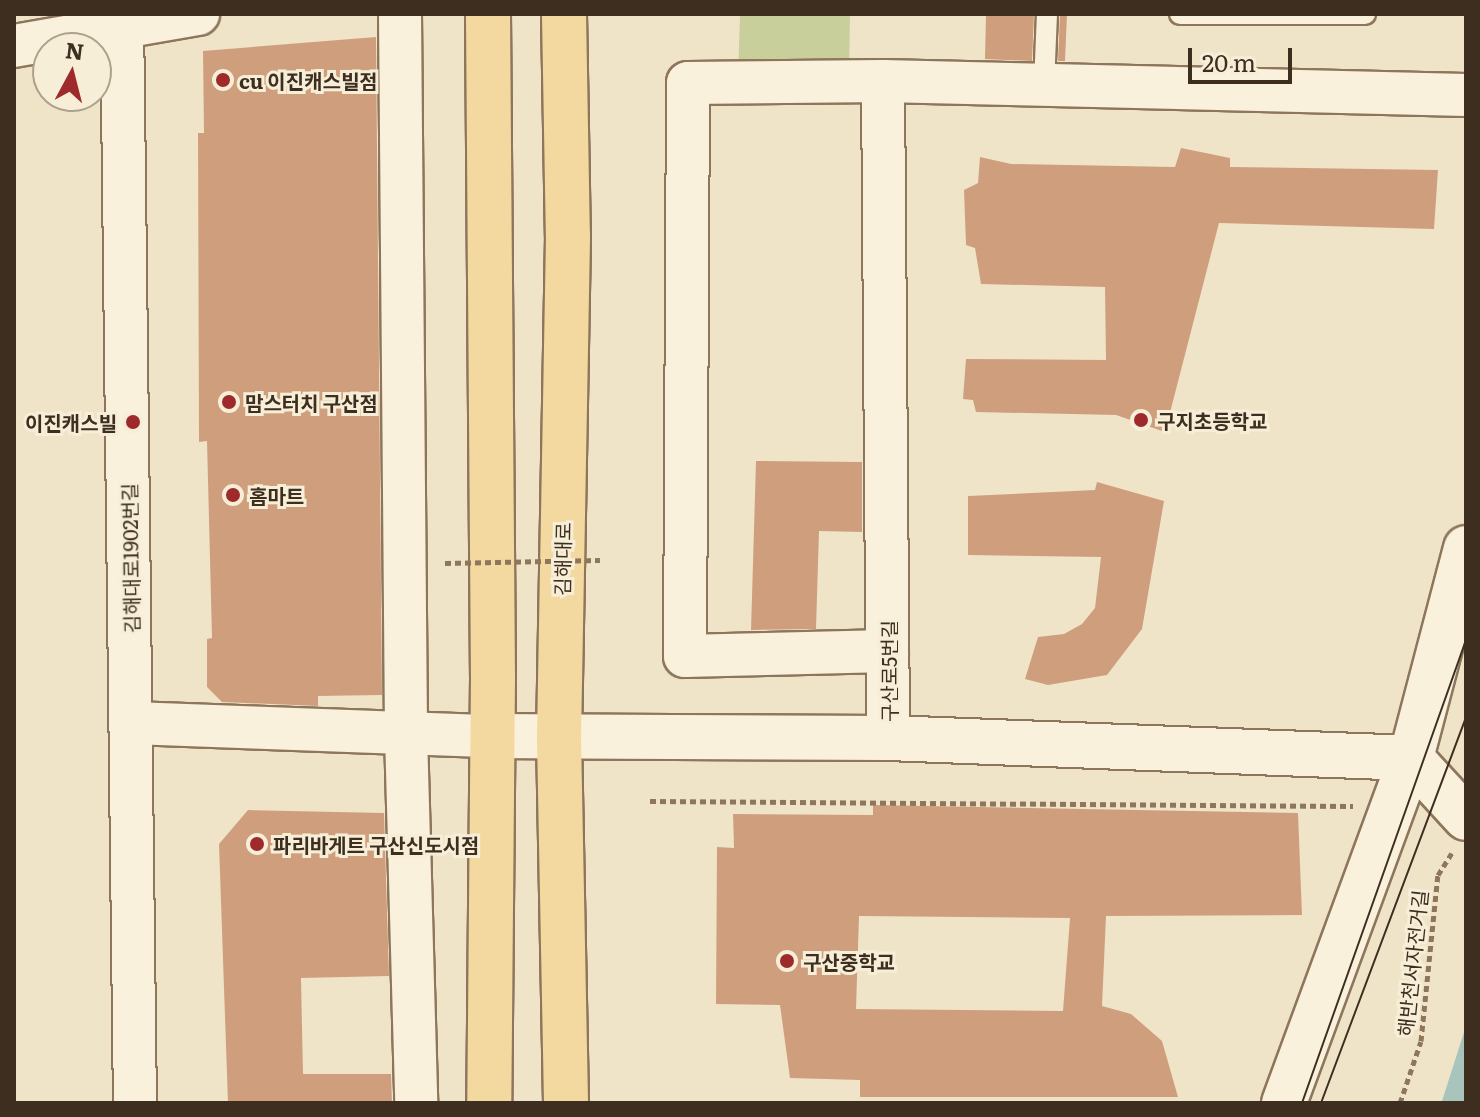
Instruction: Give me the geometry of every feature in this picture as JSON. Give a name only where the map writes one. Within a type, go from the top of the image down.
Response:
[{"type":"main road","points":[[488,14],[489,1103]]},
{"type":"main road","name":"김해대로","points":[[564,14],[568,237],[559,738],[566,1103]]},
{"type":"street","points":[[14,46],[122,21],[198,14]]},
{"type":"street","points":[[400,14],[406,734],[416,1103]]},
{"type":"street","name":"김해대로1902번길","points":[[122,21],[135,1103]]},
{"type":"street","points":[[887,651],[685,656],[688,83],[883,81],[1466,95]]},
{"type":"street","name":"구산로5번길","points":[[883,81],[888,738],[1411,758]]},
{"type":"street","points":[[1284,1103],[1411,758],[1466,548]]},
{"type":"street","points":[[132,723],[559,738],[888,738]]},
{"type":"street","points":[[1411,758],[1462,824]]},
{"type":"lane","points":[[1044,85],[1047,14]]},
{"type":"lane","points":[[1180,14],[1365,14]]},
{"type":"path","points":[[445,563],[600,560]]},
{"type":"path","points":[[650,801],[1365,807]]},
{"type":"path","name":"해반천서자전거길","points":[[1400,1103],[1421,1041],[1438,875],[1462,824]]},
{"type":"green space","points":[[740,14],[850,14],[849,79],[738,80]]},
{"type":"water","points":[[1466,1026],[1466,1103],[1441,1103],[1442,1101]]},
{"type":"building","points":[[986,14],[1034,14],[1032,61],[985,59]]},
{"type":"building","points":[[1060,14],[1067,14],[1065,61],[1058,61]]},
{"type":"building","points":[[376,37],[382,695],[318,696],[318,706],[222,702],[207,687],[207,639],[212,638],[207,441],[199,442],[198,133],[204,133],[203,51]]},
{"type":"building","name":"구지초등학교","points":[[1181,148],[1230,158],[1230,167],[1438,170],[1434,229],[1219,223],[1165,432],[1116,415],[976,412],[973,400],[963,399],[966,359],[1106,360],[1105,287],[981,284],[975,248],[966,245],[964,190],[978,183],[980,157],[1011,164],[1175,167]]},
{"type":"building","points":[[756,461],[862,462],[862,532],[819,531],[816,629],[751,630]]},
{"type":"building","points":[[1097,482],[1164,501],[1142,629],[1107,675],[1048,685],[1025,679],[1038,637],[1064,634],[1082,624],[1095,608],[1101,557],[968,555],[968,496],[1095,490]]},
{"type":"building","name":"구산중학교","points":[[873,805],[1298,813],[1302,915],[1106,916],[1102,1006],[1131,1014],[1162,1041],[1178,1097],[860,1097],[860,1080],[790,1078],[780,1005],[716,1004],[717,847],[734,848],[733,814],[873,815]],"holes":[[[859,916],[1070,918],[1063,1011],[856,1009]]]},
{"type":"building","points":[[248,810],[384,813],[389,976],[301,978],[303,1074],[391,1074],[392,1103],[228,1103],[219,844]]},
{"type":"tram line","points":[[1302,1103],[1466,639]]},
{"type":"tram line","points":[[1321,1103],[1466,718]]},
{"type":"place","name":"cu 이진캐스빌점","points":[[223,80]]},
{"type":"place","name":"맘스터치 구산점","points":[[229,402]]},
{"type":"place","name":"구지초등학교","points":[[1141,420]]},
{"type":"place","name":"이진캐스빌","points":[[133,422]]},
{"type":"place","name":"홈마트","points":[[233,495]]},
{"type":"place","name":"파리바게트 구산신도시점","points":[[257,844]]},
{"type":"place","name":"구산중학교","points":[[787,961]]}]
